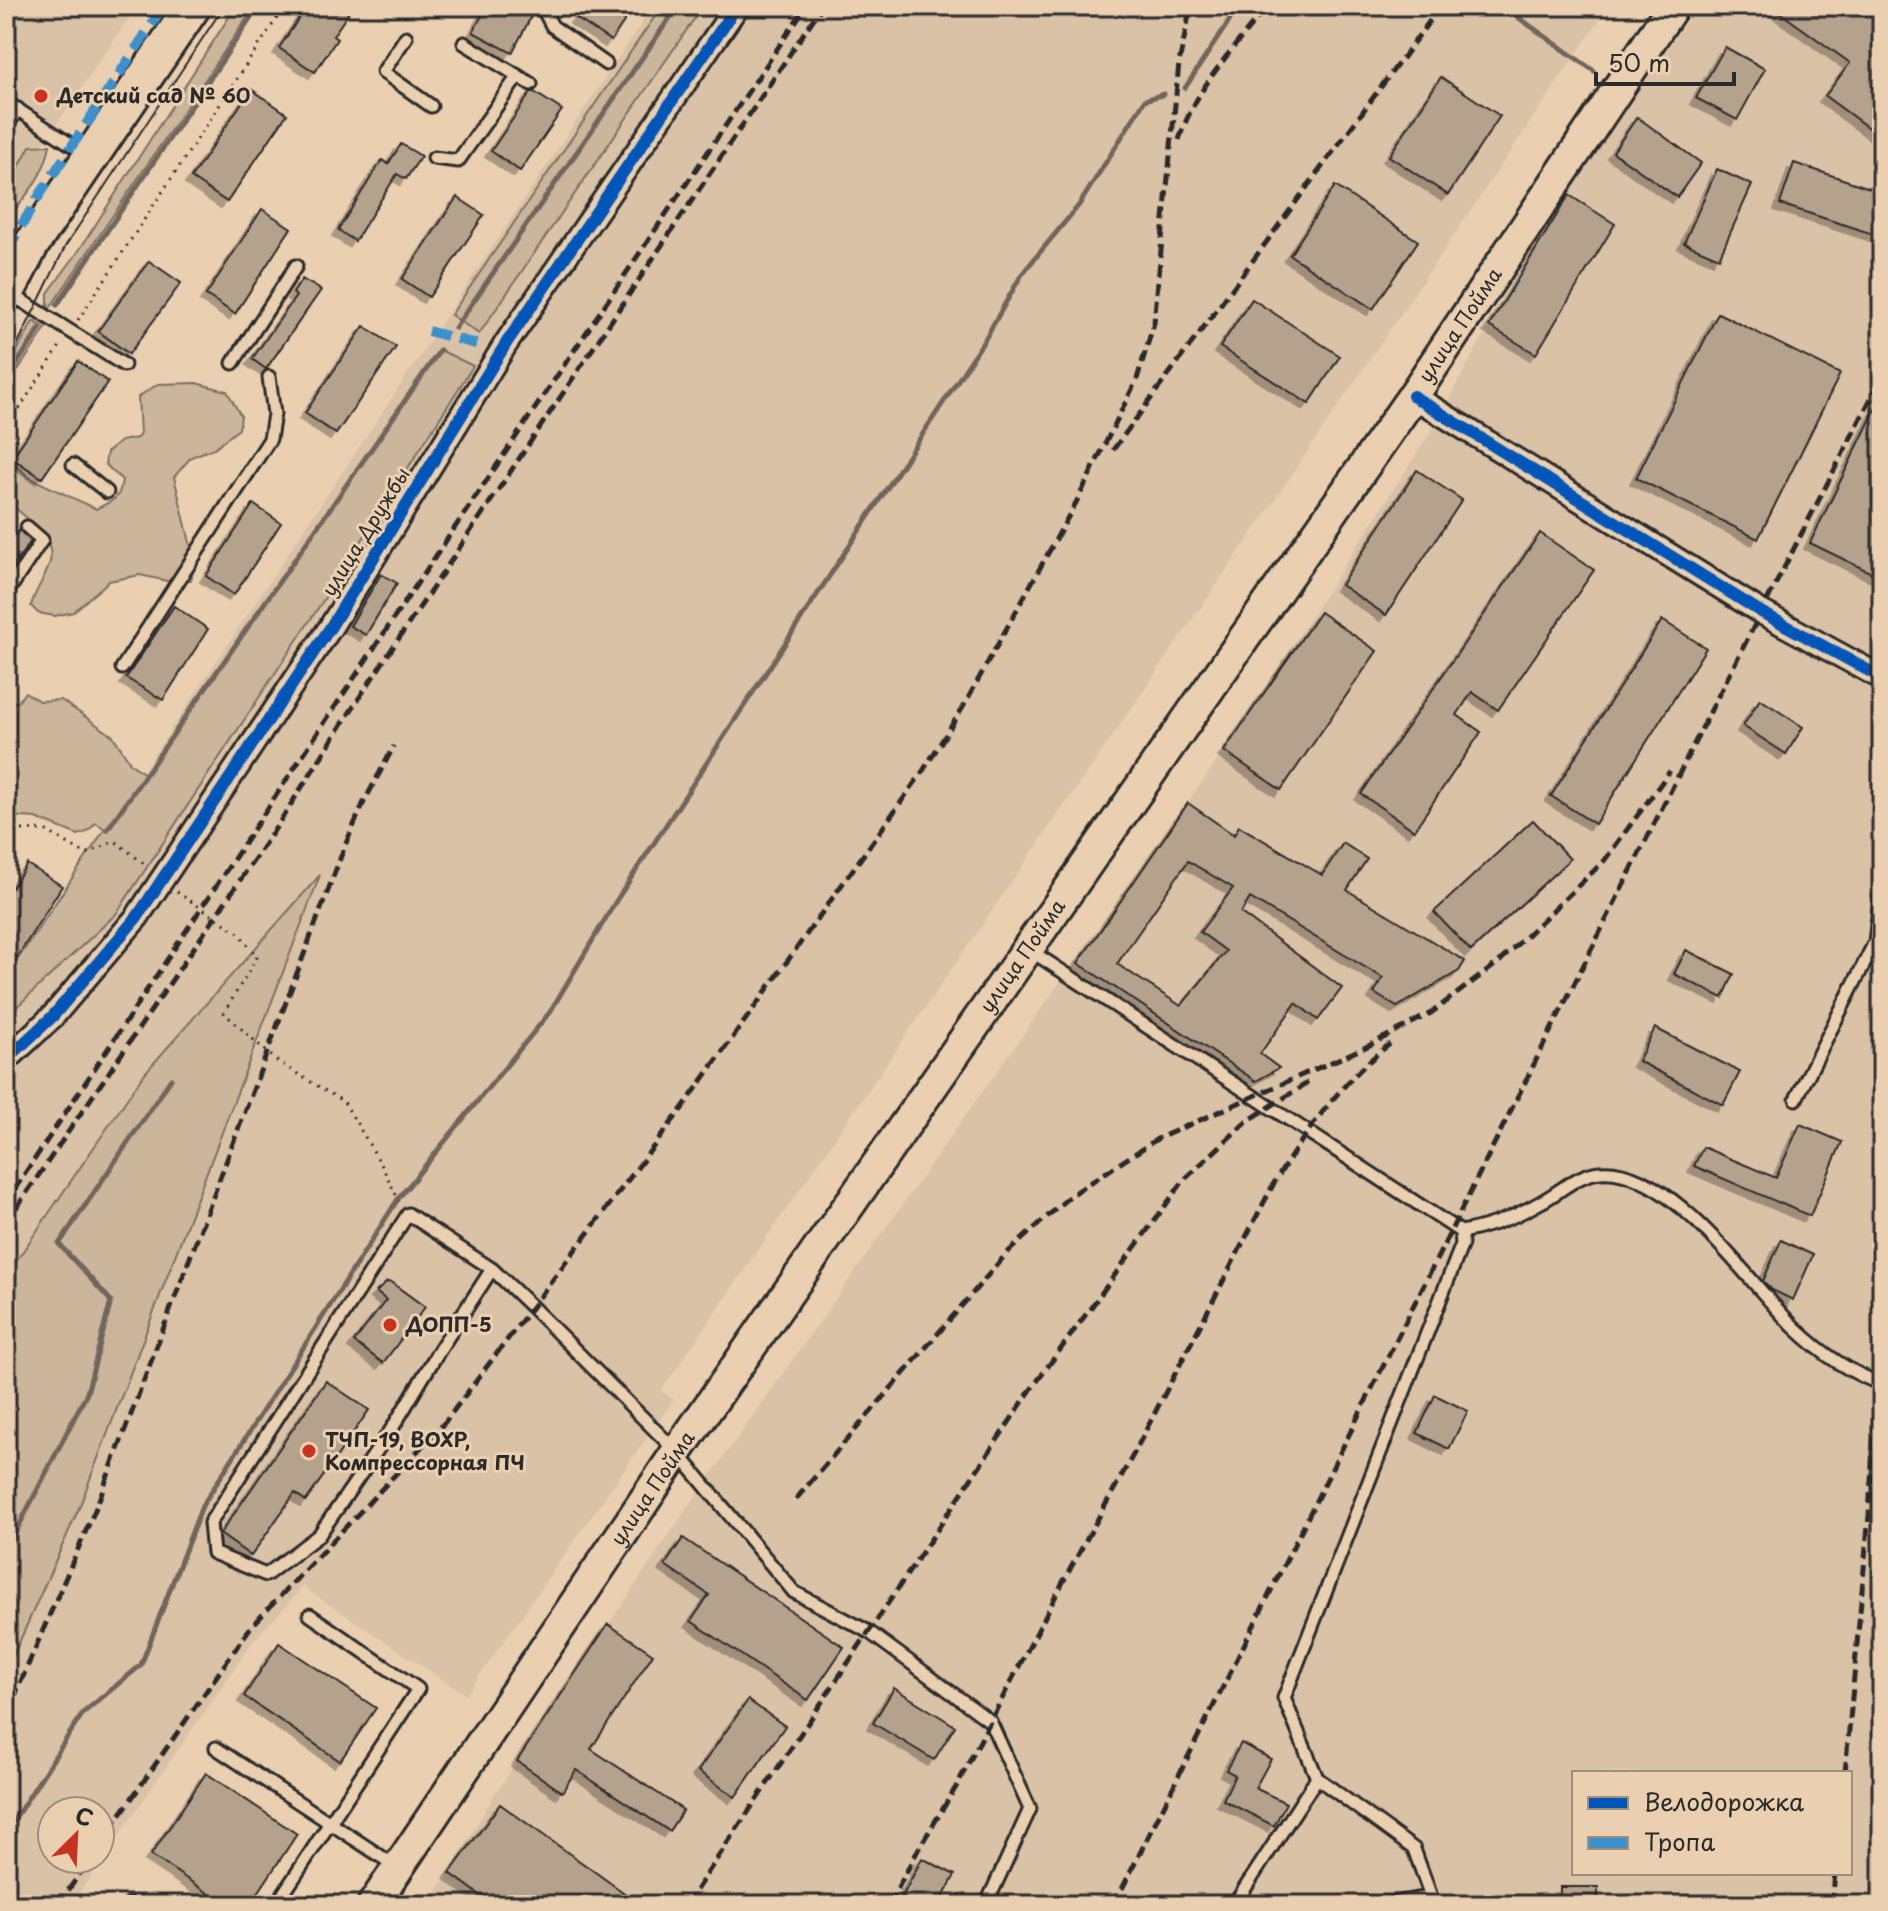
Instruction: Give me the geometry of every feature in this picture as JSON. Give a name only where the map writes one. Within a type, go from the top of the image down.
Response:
[{"type":"main road","points":[[7,293],[31,245],[193,6]]},
{"type":"main road","name":"улица Пойма","points":[[373,1905],[677,1452],[1413,396],[1673,6]]},
{"type":"street","name":"улица Дружбы","points":[[6,1060],[53,1016],[137,917],[330,628],[507,342],[737,6]]},
{"type":"street","points":[[1413,396],[1761,612],[1882,678]]},
{"type":"lane","points":[[542,7],[552,26],[606,64]]},
{"type":"lane","points":[[406,37],[383,72],[431,106]]},
{"type":"lane","points":[[464,43],[531,84]]},
{"type":"lane","points":[[434,158],[458,161],[518,76]]},
{"type":"lane","points":[[6,102],[91,158]]},
{"type":"lane","points":[[6,127],[18,109]]},
{"type":"lane","points":[[233,363],[296,266]]},
{"type":"lane","points":[[7,293],[124,365]]},
{"type":"lane","points":[[122,668],[270,439],[274,414],[269,377]]},
{"type":"lane","points":[[73,465],[107,492]]},
{"type":"lane","points":[[6,594],[42,540],[27,527]]},
{"type":"lane","points":[[1796,1099],[1875,942],[1882,884]]},
{"type":"lane","points":[[1028,949],[1461,1232],[1488,1228],[1509,1219],[1576,1180],[1596,1172],[1618,1172],[1652,1184],[1679,1203],[1797,1329],[1838,1362],[1864,1378],[1882,1384]]},
{"type":"lane","points":[[492,1269],[393,1427],[319,1535],[266,1575],[213,1553],[210,1523],[408,1214],[492,1269],[677,1452],[794,1592],[869,1632],[990,1721],[1030,1809],[986,1905]]},
{"type":"lane","points":[[1381,1905],[1433,1901],[1414,1849],[1317,1778],[1284,1698],[1462,1244],[1461,1232]]},
{"type":"lane","points":[[276,1905],[418,1689],[310,1615]]},
{"type":"lane","points":[[216,1748],[398,1868]]},
{"type":"lane","points":[[1234,1905],[1317,1778]]},
{"type":"path","points":[[6,429],[285,6]]},
{"type":"path","points":[[6,830],[45,830],[86,854],[115,841],[146,865],[160,881],[239,933],[257,957],[224,1013],[278,1062],[344,1102],[408,1214]]},
{"type":"shaded area","name":"Детский сад № 60","points":[[14,6],[137,6],[6,199],[6,19]]},
{"type":"shaded area","points":[[236,6],[255,6],[48,311],[48,293],[78,252]]},
{"type":"shaded area","points":[[653,6],[1609,6],[1257,526],[661,1391],[674,1399],[466,1695],[303,1587],[254,1640],[116,1840],[116,1795],[36,1795],[36,1875],[92,1875],[71,1905],[6,1905],[6,977]]},
{"type":"shaded area","points":[[662,6],[703,6],[479,334],[451,315]]},
{"type":"shaded area","points":[[1696,6],[1882,6],[1882,1905],[426,1905],[442,1884],[493,1797],[677,1523],[1224,751],[1430,433],[1489,326],[1568,195]]},
{"type":"shaded area","points":[[50,145],[39,176],[6,220],[6,191],[30,146]]},
{"type":"shaded area","points":[[33,321],[46,328],[6,388],[12,362]]},
{"type":"shaded area","points":[[440,350],[473,366],[336,581],[116,914],[6,1017],[6,977],[105,829],[96,823],[87,832],[78,835],[36,818],[6,816],[6,703],[18,702],[25,692],[39,701],[61,700],[113,736],[131,764],[145,774]]},
{"type":"shaded area","points":[[196,383],[227,391],[241,416],[239,429],[214,448],[191,457],[174,477],[195,563],[191,580],[167,581],[140,575],[109,581],[73,612],[55,616],[38,613],[31,606],[51,555],[38,528],[6,500],[6,454],[28,477],[96,509],[115,499],[119,492],[122,480],[105,464],[107,452],[121,441],[137,438],[140,434],[138,397],[158,384]]},
{"type":"shaded area","points":[[320,875],[79,1508],[6,1672],[6,1276],[144,1074]]},
{"type":"building","points":[[307,6],[353,6],[333,36],[337,39],[315,72],[279,48]]},
{"type":"building","points":[[487,6],[511,6],[531,17],[512,53],[473,32]]},
{"type":"building","points":[[584,6],[634,6],[611,41],[576,18]]},
{"type":"building","points":[[1771,6],[1863,6],[1882,20],[1882,138],[1825,96],[1850,63]]},
{"type":"building","points":[[1725,47],[1765,69],[1737,120],[1696,98]]},
{"type":"building","points":[[1441,77],[1500,116],[1448,195],[1389,156]]},
{"type":"building","points":[[251,89],[287,114],[227,202],[191,178]]},
{"type":"building","points":[[531,92],[562,110],[520,171],[491,151]]},
{"type":"building","points":[[1637,117],[1701,163],[1677,197],[1613,152]]},
{"type":"building","points":[[401,144],[421,156],[406,179],[397,174],[355,241],[338,230],[382,160],[388,164]]},
{"type":"building","points":[[1794,163],[1882,192],[1882,237],[1780,204]]},
{"type":"building","points":[[1717,169],[1752,185],[1719,258],[1684,243]]},
{"type":"building","points":[[1335,186],[1418,241],[1373,309],[1290,255]]},
{"type":"building","points":[[1569,195],[1615,224],[1536,354],[1489,326]]},
{"type":"building","points":[[457,197],[484,215],[429,297],[402,279]]},
{"type":"building","points":[[262,209],[291,228],[235,314],[206,295]]},
{"type":"building","points":[[149,261],[181,283],[129,354],[98,331]]},
{"type":"building","points":[[302,279],[321,290],[266,369],[252,359],[296,296],[293,293]]},
{"type":"building","points":[[1252,299],[1340,356],[1309,404],[1220,347]]},
{"type":"building","points":[[1718,313],[1840,374],[1758,539],[1636,478]]},
{"type":"building","points":[[364,326],[396,347],[336,434],[305,413]]},
{"type":"building","points":[[78,361],[108,382],[42,478],[12,458]]},
{"type":"building","points":[[1882,396],[1882,578],[1810,543]]},
{"type":"building","points":[[1417,470],[1462,500],[1386,615],[1341,585]]},
{"type":"building","points":[[253,504],[281,523],[234,595],[206,576]]},
{"type":"building","points":[[6,527],[16,535],[19,530],[31,541],[6,575]]},
{"type":"building","points":[[1540,533],[1594,570],[1498,710],[1472,692],[1457,715],[1481,732],[1414,830],[1361,794]]},
{"type":"building","points":[[381,574],[397,583],[366,635],[350,626]]},
{"type":"building","points":[[174,606],[208,629],[163,700],[126,678]]},
{"type":"building","points":[[1320,612],[1377,651],[1281,790],[1224,751]]},
{"type":"building","points":[[1662,620],[1706,648],[1595,824],[1551,796]]},
{"type":"building","points":[[1760,699],[1803,727],[1786,754],[1743,726]]},
{"type":"building","points":[[1188,803],[1234,835],[1239,826],[1322,875],[1343,843],[1367,859],[1347,890],[1465,961],[1459,971],[1397,1007],[1374,993],[1383,978],[1250,898],[1241,913],[1342,988],[1318,1020],[1296,1003],[1260,1054],[1279,1068],[1256,1081],[1078,963]],"holes":[[[1188,861],[1233,888],[1200,932],[1226,951],[1181,1006],[1117,964]]]},
{"type":"building","points":[[1533,820],[1570,859],[1471,951],[1434,912]]},
{"type":"building","points":[[27,864],[62,886],[6,975],[6,897]]},
{"type":"building","points":[[1686,950],[1734,974],[1723,998],[1674,974]]},
{"type":"building","points":[[1655,1028],[1740,1072],[1723,1105],[1638,1061]]},
{"type":"building","points":[[1800,1124],[1842,1142],[1810,1216],[1694,1166],[1703,1147],[1776,1178]]},
{"type":"building","points":[[1781,1240],[1813,1255],[1793,1300],[1772,1290],[1763,1281]]},
{"type":"building","name":"ДОПП-5","points":[[387,1282],[425,1307],[383,1363],[354,1342],[386,1300],[376,1292]]},
{"type":"building","name":"ТЧП-19, ВОХР, Компрессорная ПЧ","points":[[326,1381],[369,1410],[306,1501],[295,1493],[251,1556],[220,1534]]},
{"type":"building","points":[[1435,1395],[1468,1411],[1449,1449],[1417,1433]]},
{"type":"building","points":[[683,1538],[844,1647],[808,1700],[691,1621],[709,1595],[665,1565]]},
{"type":"building","points":[[608,1624],[653,1654],[591,1749],[683,1810],[669,1831],[576,1770],[562,1792],[517,1761]]},
{"type":"building","points":[[279,1643],[376,1708],[340,1761],[244,1696]]},
{"type":"building","points":[[894,1688],[955,1726],[934,1760],[873,1723]]},
{"type":"building","points":[[748,1700],[785,1726],[735,1797],[698,1771]]},
{"type":"building","points":[[1241,1743],[1271,1759],[1255,1788],[1286,1803],[1274,1826],[1223,1800],[1235,1775],[1226,1770]]},
{"type":"building","points":[[206,1773],[297,1834],[250,1905],[226,1905],[151,1855]]},
{"type":"building","points":[[500,1804],[641,1905],[494,1905],[450,1873]]},
{"type":"building","points":[[922,1858],[955,1875],[939,1905],[898,1905]]},
{"type":"building","points":[[1560,1887],[1598,1887],[1598,1905],[1560,1905]]},
{"type":"waterway","points":[[57,305],[259,6]]},
{"type":"waterway","points":[[455,328],[678,6]]},
{"type":"waterway","points":[[1185,88],[1239,6]]},
{"type":"waterway","points":[[1502,6],[1594,71]]},
{"type":"waterway","points":[[6,1832],[83,1713],[141,1665],[202,1506],[398,1199],[550,1012],[616,901],[985,339],[1022,274],[1079,205],[1145,100],[1164,94]]},
{"type":"waterway","points":[[6,380],[40,329]]},
{"type":"waterway","points":[[107,830],[440,350]]},
{"type":"waterway","points":[[6,1551],[87,1393],[111,1301],[59,1244],[171,1079]]},
{"type":"tram line","points":[[6,368],[66,245],[224,6]]},
{"type":"railway","points":[[14,1190],[806,6]]},
{"type":"railway","points":[[6,1223],[275,829],[361,695],[822,6]]},
{"type":"railway","points":[[116,1821],[250,1628],[445,1422],[681,1110],[921,774],[962,709],[1078,499],[1137,379],[1154,323],[1179,63],[1191,6]]},
{"type":"railway","points":[[1179,140],[1205,86],[1267,6]]},
{"type":"railway","points":[[1113,450],[1437,11]]},
{"type":"railway","points":[[1114,1905],[1714,704],[1882,377]]},
{"type":"railway","points":[[6,1716],[97,1505],[344,848],[394,746]]},
{"type":"railway","points":[[796,1499],[1007,1253],[1070,1196],[1157,1139],[1370,1045],[1431,1013],[1499,962],[1604,861],[1670,771]]},
{"type":"railway","points":[[889,1905],[956,1787],[1274,1183],[1298,1145],[1340,1091],[1390,1044]]},
{"type":"railway","points":[[686,1905],[1030,1391],[1184,1180],[1246,1122],[1312,1080]]},
{"type":"railway","points":[[1845,1771],[1869,1515],[1882,1296]]},
{"type":"railway","points":[[58,1905],[79,1875]]},
{"type":"railway","points":[[1832,1905],[1835,1875]]},
{"type":"marked path","points":[[6,252],[39,196],[164,6]]},
{"type":"marked path","points":[[428,331],[479,345]]},
{"type":"cycle path","points":[[6,1060],[53,1016],[137,917],[330,628],[507,342],[737,6]]},
{"type":"cycle path","points":[[1413,396],[1761,612],[1882,678]]},
{"type":"place","name":"Детский сад № 60","points":[[41,96]]},
{"type":"place","name":"ДОПП-5","points":[[390,1325]]},
{"type":"place","name":"ТЧП-19, ВОХР, Компрессорная ПЧ","points":[[309,1451]]}]
